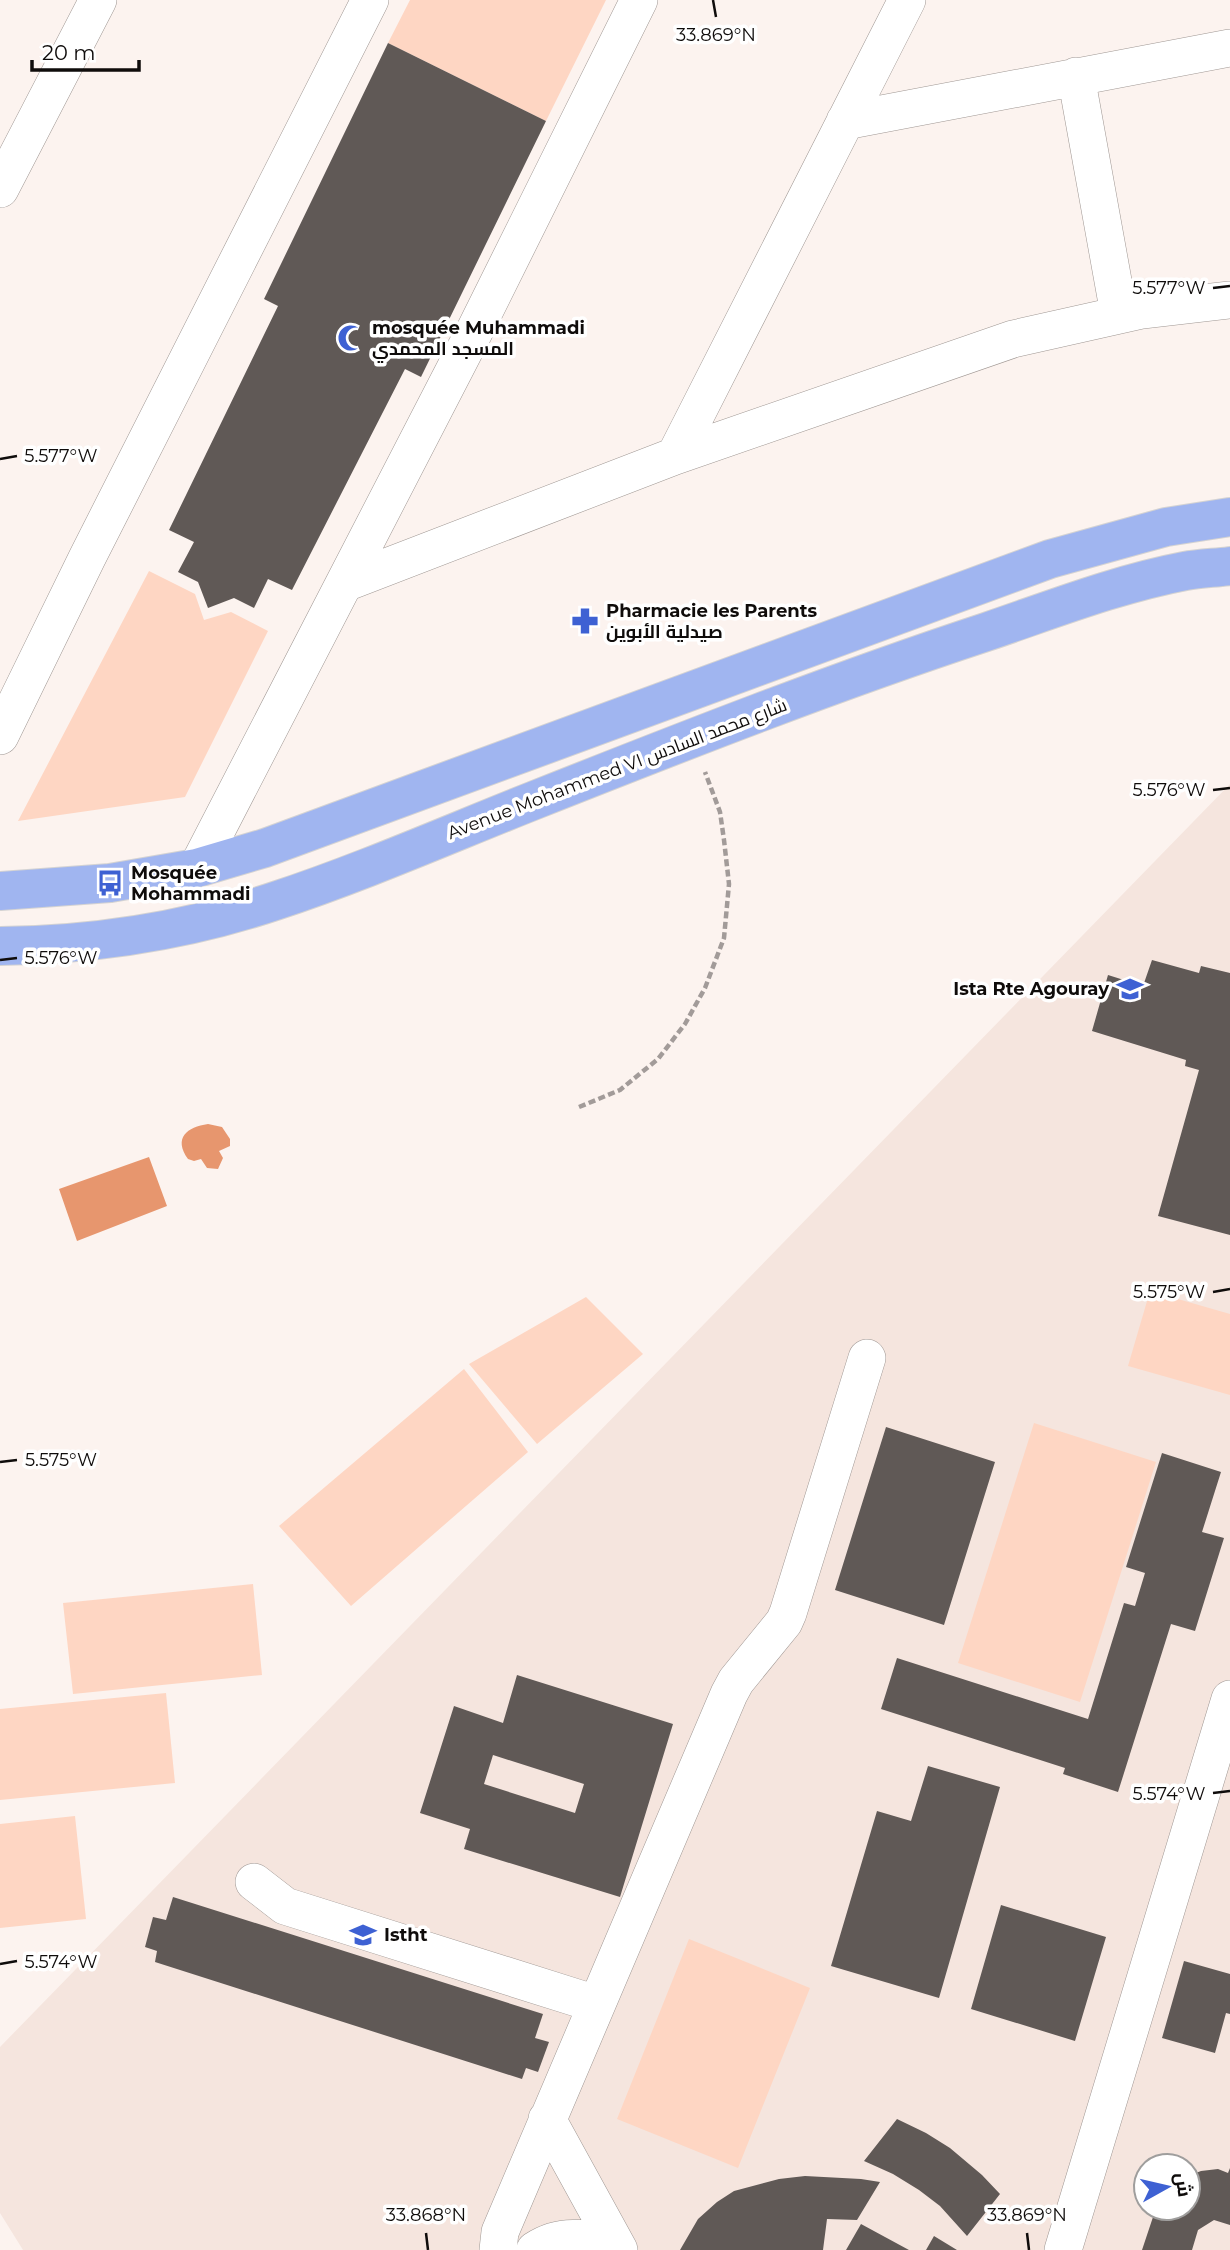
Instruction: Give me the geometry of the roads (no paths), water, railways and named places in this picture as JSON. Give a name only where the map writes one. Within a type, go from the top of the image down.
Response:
[{"type":"main road","points":[[0,891],[110,883],[197,868],[265,848],[1050,559],[1166,527],[1230,517]]},
{"type":"main road","name":"Avenue Mohammed VI شارع محمد السادس","points":[[0,946],[59,945],[116,939],[216,918],[273,902],[692,739],[953,643],[1107,592],[1185,571],[1230,566]]},
{"type":"main road","points":[[110,883],[116,939]]},
{"type":"street","points":[[0,189],[98,0]]},
{"type":"street","points":[[3,722],[370,0]]},
{"type":"street","points":[[197,868],[481,318],[639,0]]},
{"type":"street","points":[[675,456],[907,0]]},
{"type":"street","points":[[845,121],[1230,48]]},
{"type":"street","points":[[1076,76],[1119,314]]},
{"type":"street","points":[[345,583],[675,456],[1013,339],[1119,314],[1230,300]]},
{"type":"street","points":[[498,2250],[500,2232],[729,1694],[736,1681],[784,1622],[867,1358]]},
{"type":"street","points":[[1063,2250],[1230,1699]]},
{"type":"street","points":[[254,1882],[285,1906],[596,2004]]},
{"type":"street","points":[[547,2119],[619,2250]]},
{"type":"street","points":[[536,2250],[559,2239],[582,2238],[604,2245],[610,2250]]},
{"type":"place","name":"mosquée Muhammadi المسجد المحمدي","points":[[351,338]]},
{"type":"place","name":"Pharmacie les Parents صيدلية الأبوين","points":[[585,621]]},
{"type":"place","name":"Mosquée Mohammadi","points":[[110,883]]},
{"type":"place","name":"Ista Rte Agouray","points":[[1130,989]]},
{"type":"place","name":"Istht","points":[[363,1935]]}]
